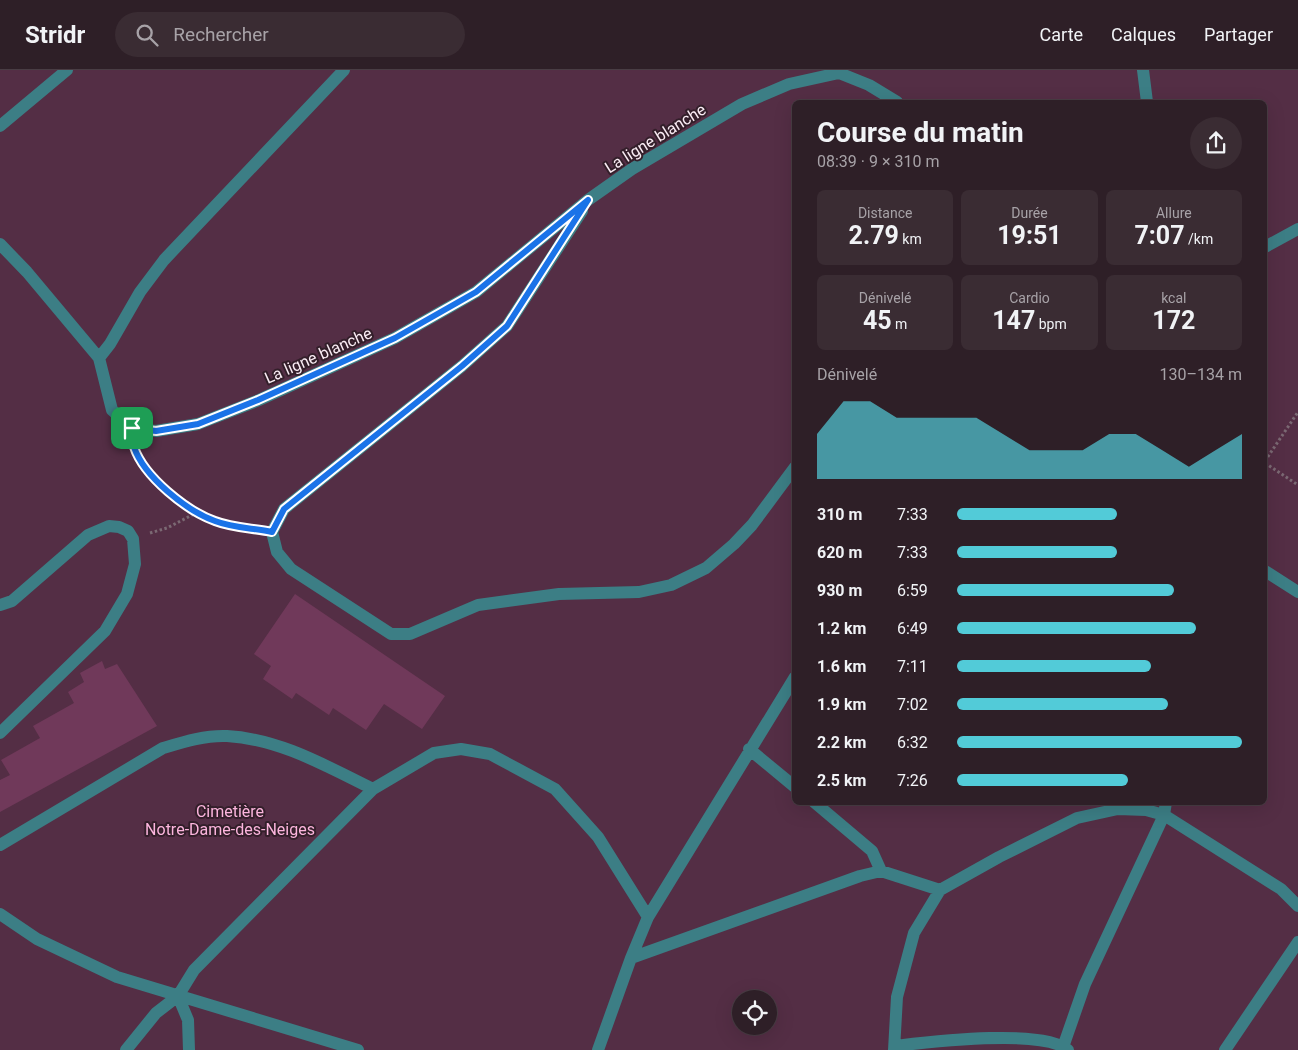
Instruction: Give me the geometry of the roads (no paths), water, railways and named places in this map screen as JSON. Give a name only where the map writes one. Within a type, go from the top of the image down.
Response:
[{"type":"lane","points":[[0,126],[67,70]]},
{"type":"lane","points":[[0,244],[27,272],[99,358],[110,344],[140,292],[164,260],[344,70]]},
{"type":"lane","points":[[1143,70],[1147,100]]},
{"type":"lane","name":"La ligne blanche","points":[[99,358],[112,410],[132,428],[156,431],[198,424],[258,400],[395,338],[476,292],[588,200],[632,169],[742,104],[789,84],[839,71],[869,85],[894,100]]},
{"type":"lane","points":[[588,200],[507,326],[462,366],[284,509],[272,532],[277,552],[291,569],[391,634],[410,634],[478,605],[559,594],[639,592],[671,585],[706,568],[734,544],[752,525],[792,471]]},
{"type":"lane","points":[[1267,246],[1298,229]]},
{"type":"lane","points":[[0,605],[12,601],[88,535],[109,526],[119,527],[128,531],[133,539],[134,564],[127,594],[106,631],[0,734]]},
{"type":"lane","points":[[1267,572],[1298,592]]},
{"type":"lane","points":[[598,1050],[648,917],[749,749],[792,682]]},
{"type":"lane","points":[[0,845],[163,748],[193,739],[225,736],[270,742],[316,761],[372,789]]},
{"type":"lane","points":[[126,1050],[156,1013],[178,996],[194,970],[372,789],[434,753],[461,749],[490,754],[555,789],[598,837],[648,917]]},
{"type":"lane","points":[[749,749],[792,785]]},
{"type":"lane","points":[[818,805],[872,851],[882,871]]},
{"type":"lane","points":[[1165,809],[1085,984],[1065,1049],[1009,1038],[961,1039],[894,1048],[897,997],[914,933],[940,890],[999,857],[1077,818],[1118,809],[1165,809],[1282,889],[1298,906]]},
{"type":"lane","points":[[631,958],[860,876],[882,871],[940,890]]},
{"type":"lane","points":[[0,914],[36,939],[117,977],[358,1050]]},
{"type":"lane","points":[[1225,1050],[1298,942]]},
{"type":"lane","points":[[178,996],[188,1020],[189,1050]]},
{"type":"park label","name":"Cimetière Notre-Dame-des-Neiges","points":[[230,820]]}]
